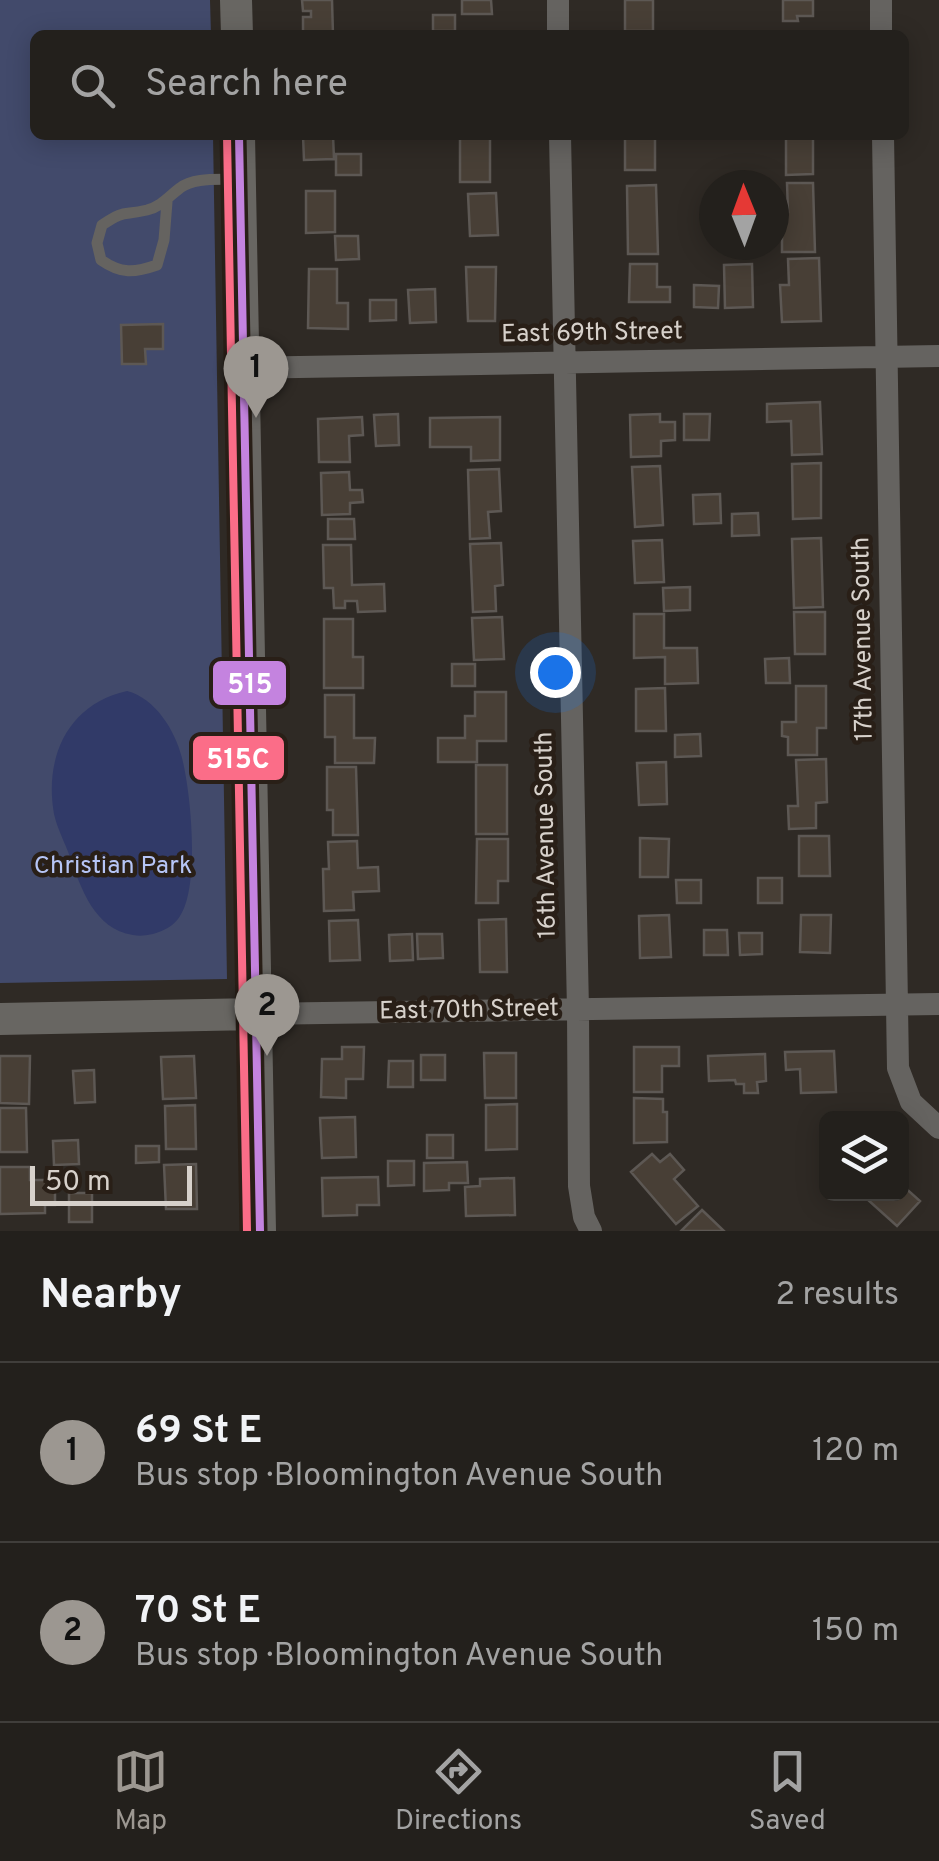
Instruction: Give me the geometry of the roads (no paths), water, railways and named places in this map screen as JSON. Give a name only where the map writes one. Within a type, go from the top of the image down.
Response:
[{"type":"street","points":[[236,0],[237,30]]},
{"type":"street","points":[[558,0],[558,30]]},
{"type":"street","points":[[881,0],[882,30]]},
{"type":"street","points":[[239,140],[260,1231]]},
{"type":"street","name":"16th Avenue South","points":[[560,140],[579,1186],[584,1217],[591,1231]]},
{"type":"street","name":"17th Avenue South","points":[[883,140],[898,1068],[911,1102],[939,1128]]},
{"type":"street","name":"East 69th Street","points":[[245,368],[939,356]]},
{"type":"street","name":"East 70th Street","points":[[0,1019],[939,1004]]},
{"type":"lane","points":[[167,202],[157,265],[136,272],[118,272],[102,260],[97,243],[102,225],[124,211],[146,210],[167,202],[180,187],[193,182],[240,179]]},
{"type":"place","name":"69 St E","points":[[256,418]]},
{"type":"place","name":"70 St E","points":[[267,1056]]},
{"type":"park label","name":"Christian Park","points":[[113,867]]}]
